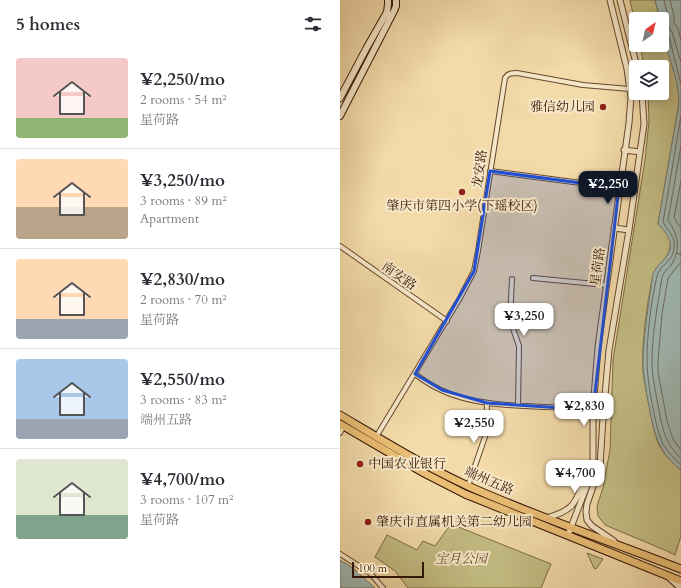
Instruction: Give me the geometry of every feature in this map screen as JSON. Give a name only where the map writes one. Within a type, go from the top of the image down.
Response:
[{"type":"main road","points":[[340,116],[394,11],[396,0]]},
{"type":"main road","points":[[340,98],[384,18],[388,2]]},
{"type":"main road","name":"端州五路","points":[[340,415],[372,442],[423,476],[465,494],[570,531],[622,546],[681,569]]},
{"type":"main road","name":"端州五路","points":[[341,428],[429,466],[468,486],[546,518],[570,531],[681,581]]},
{"type":"main road","points":[[666,575],[681,588]]},
{"type":"street","name":"星荷路","points":[[610,0],[629,82]]},
{"type":"street","points":[[620,0],[635,60]]},
{"type":"street","name":"龙安路","points":[[372,442],[447,321],[474,271],[503,84],[507,74],[517,73],[583,84],[629,89]]},
{"type":"street","name":"星荷路","points":[[570,531],[590,478],[593,463],[593,410],[598,347],[624,150],[629,124],[630,100]]},
{"type":"street","name":"星荷路","points":[[622,546],[592,526],[587,520],[586,512],[587,504],[600,466],[609,350],[629,230],[644,124],[642,100]]},
{"type":"street","points":[[624,150],[640,152]]},
{"type":"street","points":[[490,171],[619,188]]},
{"type":"street","points":[[614,228],[629,230]]},
{"type":"street","name":"南安路","points":[[340,246],[447,321]]},
{"type":"street","points":[[533,278],[606,285]]},
{"type":"street","points":[[512,279],[510,320],[519,346],[518,405]]},
{"type":"street","points":[[415,374],[442,390],[487,404],[593,410]]},
{"type":"street","points":[[468,486],[486,434],[487,404]]},
{"type":"street","points":[[546,518],[562,513],[574,504],[593,463]]},
{"type":"street","points":[[340,554],[370,573],[383,588]]},
{"type":"highlighted area","points":[[490,171],[619,188],[593,410],[487,403],[442,390],[415,374],[474,271]]},
{"type":"green space","points":[[630,0],[655,0],[658,12],[632,12]]},
{"type":"green space","points":[[641,52],[669,52],[679,94],[679,103],[658,224],[669,237],[670,247],[667,255],[653,275],[645,324],[643,350],[643,373],[657,441],[671,462],[681,470],[681,536],[675,555],[605,525],[598,516],[597,506],[603,488],[610,450],[613,360],[645,160],[649,121],[648,100],[669,100],[669,60],[643,60]]},
{"type":"green space","name":"宝月公园","points":[[451,524],[551,564],[541,588],[408,588],[395,571],[375,557],[387,535],[417,550],[423,541],[435,546]]},
{"type":"green space","points":[[587,553],[603,559],[596,569],[594,568]]},
{"type":"water","points":[[655,0],[681,0],[681,470],[668,458],[656,437],[645,386],[643,366],[646,327],[653,274],[669,253],[670,248],[667,235],[658,224],[679,103],[676,82],[668,52],[669,12],[658,12]]},
{"type":"water","points":[[340,560],[353,568],[375,588],[340,588]]},
{"type":"ferry route","points":[[677,253],[681,255]]},
{"type":"place","name":"雅信幼儿园","points":[[603,107]]},
{"type":"place","name":"肇庆市第四小学(下瑶校区)","points":[[462,192]]},
{"type":"place","name":"中国农业银行","points":[[360,464]]},
{"type":"place","name":"肇庆市直属机关第二幼儿园","points":[[368,522]]}]
